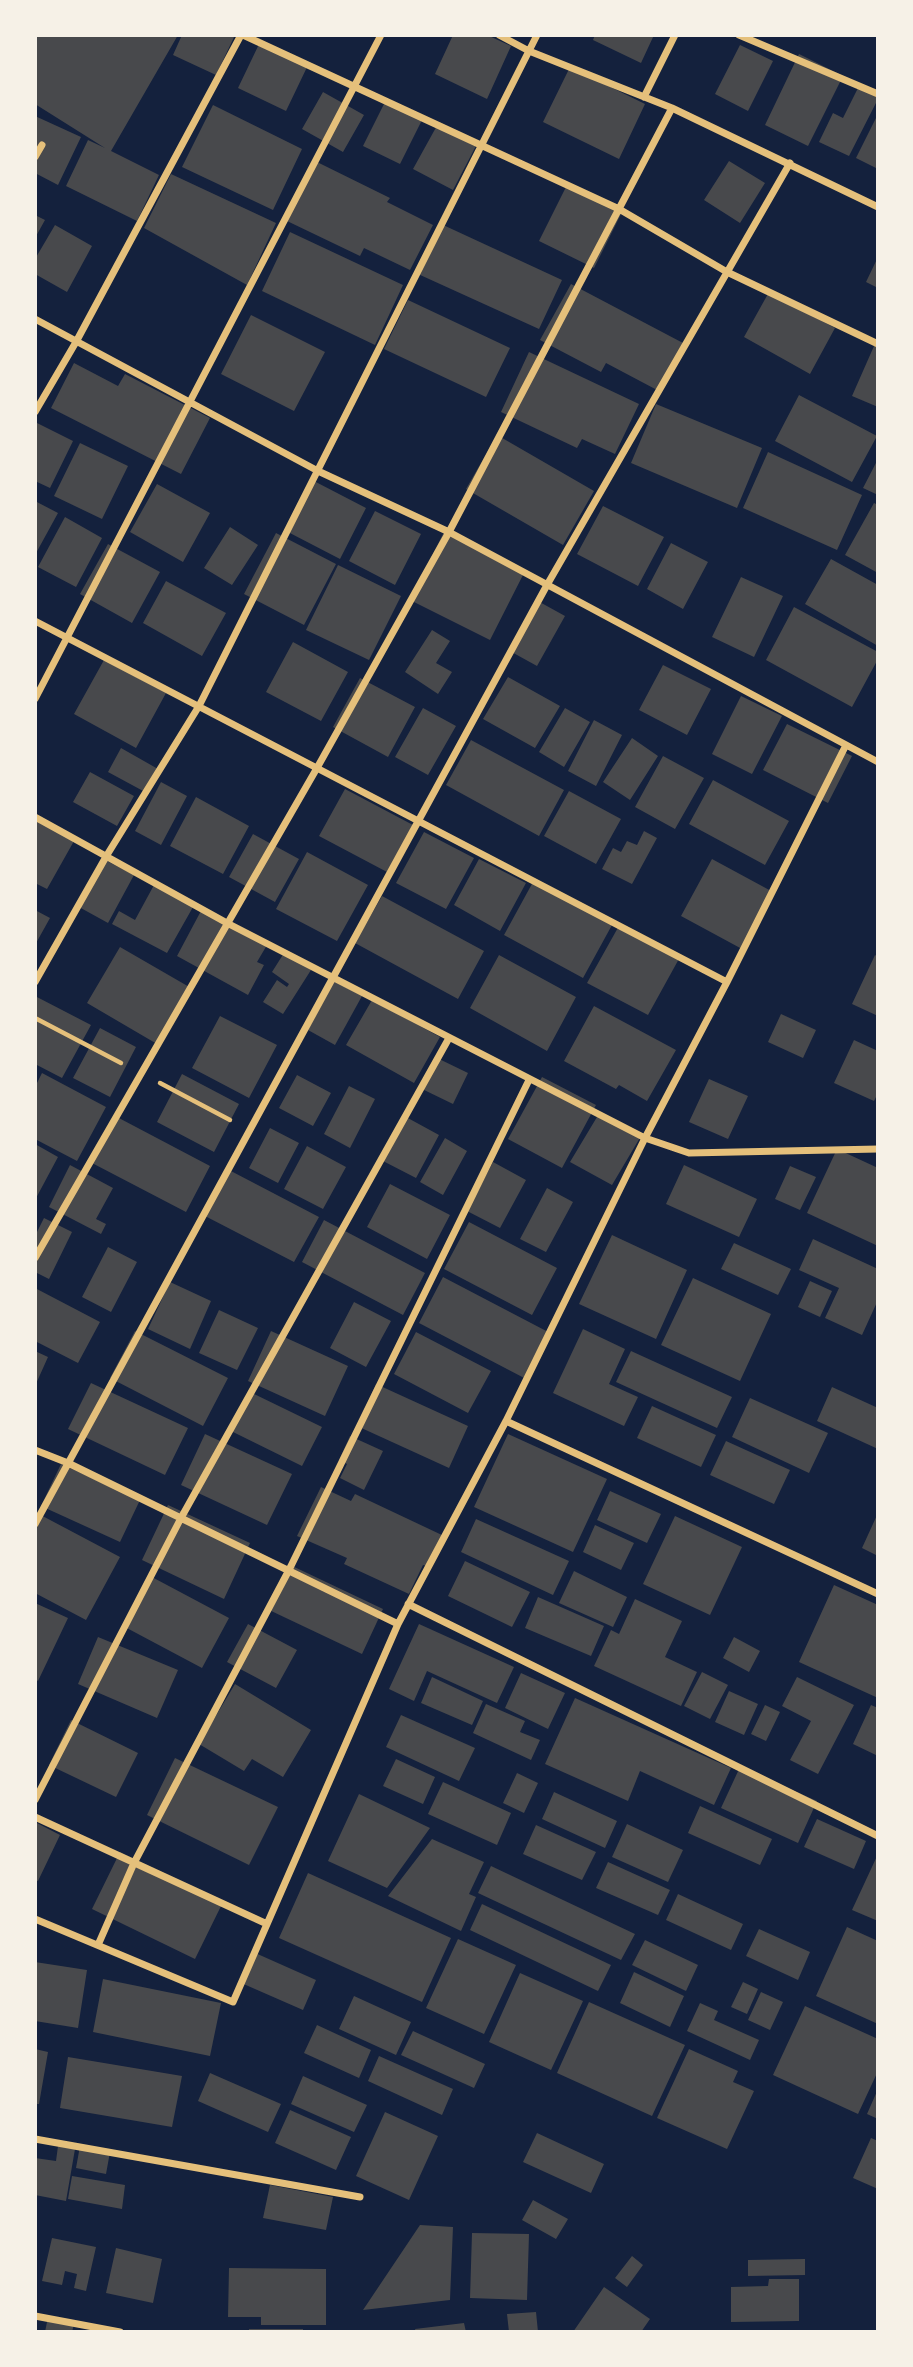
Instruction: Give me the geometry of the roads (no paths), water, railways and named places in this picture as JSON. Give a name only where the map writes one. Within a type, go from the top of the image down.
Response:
[{"type":"street","points":[[35,412],[76,342],[242,35],[619,209],[727,272],[878,344]]},
{"type":"street","points":[[35,699],[381,35]]},
{"type":"street","points":[[499,35],[529,51],[672,108],[878,207]]},
{"type":"street","points":[[35,982],[107,855],[200,706],[537,35]]},
{"type":"street","points":[[644,97],[675,35]]},
{"type":"street","points":[[739,35],[878,94]]},
{"type":"street","points":[[35,1258],[317,768],[449,532],[672,108]]},
{"type":"street","points":[[35,156],[42,145]]},
{"type":"street","points":[[35,1524],[547,585],[790,163]]},
{"type":"street","points":[[35,319],[318,471],[449,532],[878,762]]},
{"type":"street","points":[[35,621],[727,982]]},
{"type":"street","points":[[35,1919],[233,2002],[398,1624],[506,1421],[645,1138],[846,745]]},
{"type":"street","points":[[35,817],[227,923],[645,1138],[689,1153],[878,1149]]},
{"type":"street","points":[[35,1800],[181,1518],[449,1038]]},
{"type":"street","points":[[99,1945],[134,1863],[289,1570],[529,1080]]},
{"type":"street","points":[[506,1421],[878,1594]]},
{"type":"street","points":[[35,1450],[68,1463],[398,1624]]},
{"type":"street","points":[[408,1604],[878,1836]]},
{"type":"street","points":[[35,1817],[267,1924]]},
{"type":"street","points":[[35,2139],[360,2197]]},
{"type":"street","points":[[35,2316],[120,2332]]}]
